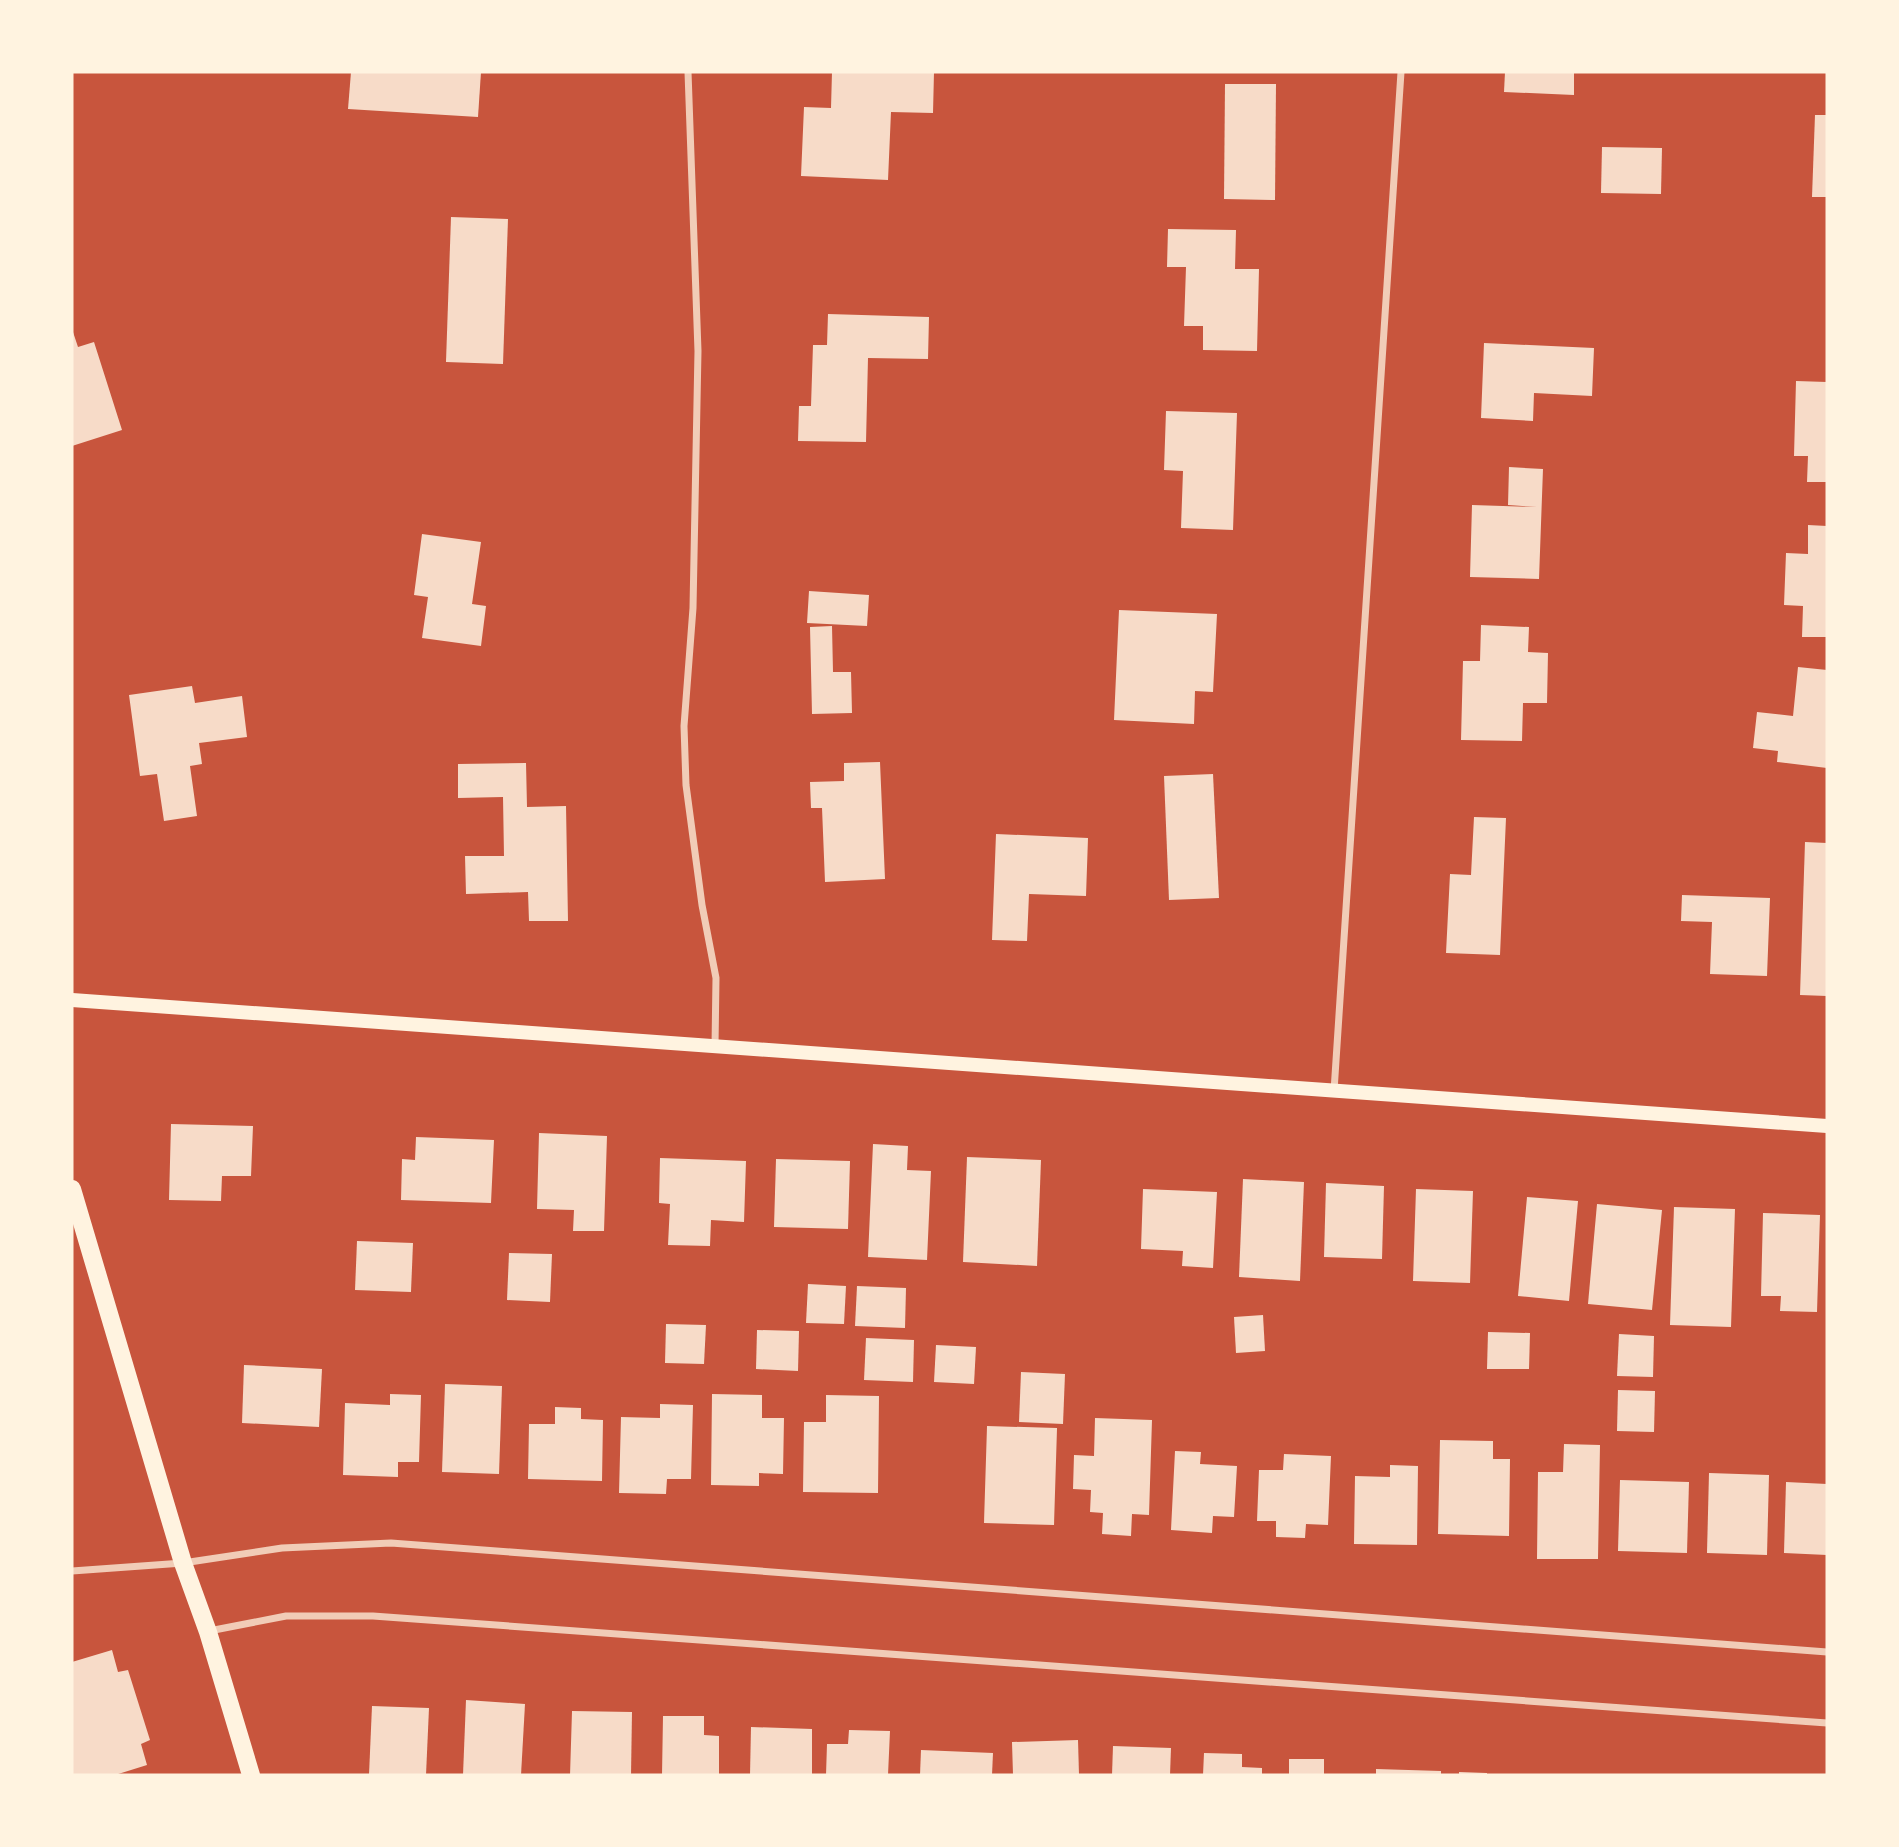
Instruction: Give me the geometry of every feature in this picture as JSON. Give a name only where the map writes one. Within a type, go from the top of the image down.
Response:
[{"type":"main road","points":[[72,1000],[1827,1126]]},
{"type":"main road","points":[[72,1189],[183,1563],[208,1632],[251,1775]]},
{"type":"street","points":[[688,72],[698,351],[693,608],[684,726],[686,785],[702,905],[716,978],[715,1046]]},
{"type":"street","points":[[1334,1091],[1401,72]]},
{"type":"street","points":[[72,1571],[183,1563],[282,1548],[391,1543],[1827,1652]]},
{"type":"street","points":[[208,1632],[286,1616],[373,1616],[1827,1723]]},
{"type":"building","points":[[351,72],[481,72],[478,117],[348,109]]},
{"type":"building","points":[[832,72],[934,72],[933,113],[891,112],[888,180],[801,176],[804,107],[831,108]]},
{"type":"building","points":[[1505,72],[1574,72],[1574,95],[1504,92]]},
{"type":"building","points":[[1225,84],[1276,84],[1275,200],[1224,199]]},
{"type":"building","points":[[1815,115],[1827,115],[1827,197],[1812,197]]},
{"type":"building","points":[[1602,147],[1662,148],[1661,194],[1601,193]]},
{"type":"building","points":[[451,217],[508,219],[503,364],[446,362]]},
{"type":"building","points":[[1168,229],[1236,230],[1235,269],[1259,269],[1257,351],[1203,350],[1203,326],[1184,326],[1186,267],[1167,267]]},
{"type":"building","points":[[828,314],[929,317],[928,359],[868,358],[866,442],[798,441],[799,406],[811,406],[813,345],[827,345]]},
{"type":"building","points":[[72,329],[78,347],[94,342],[122,430],[72,446]]},
{"type":"building","points":[[1484,343],[1594,348],[1592,396],[1534,393],[1533,421],[1481,418]]},
{"type":"building","points":[[1796,381],[1827,382],[1827,482],[1807,482],[1808,456],[1794,456]]},
{"type":"building","points":[[1166,411],[1237,413],[1233,530],[1181,528],[1183,471],[1164,470]]},
{"type":"building","points":[[1509,467],[1543,469],[1539,579],[1470,577],[1472,505],[1537,507],[1508,505]]},
{"type":"building","points":[[1808,525],[1827,526],[1827,637],[1802,637],[1803,606],[1784,605],[1786,553],[1808,554]]},
{"type":"building","points":[[422,534],[481,542],[472,604],[486,606],[481,646],[422,638],[428,597],[414,595]]},
{"type":"building","points":[[809,591],[869,595],[867,626],[807,623]]},
{"type":"building","points":[[1119,610],[1217,614],[1213,692],[1195,691],[1194,724],[1114,720]]},
{"type":"building","points":[[1481,625],[1529,627],[1528,652],[1548,653],[1547,703],[1523,703],[1522,741],[1461,740],[1463,661],[1480,661]]},
{"type":"building","points":[[832,626],[833,672],[851,672],[852,713],[812,714],[810,627]]},
{"type":"building","points":[[1798,667],[1827,670],[1827,768],[1777,762],[1778,751],[1753,748],[1757,712],[1793,716]]},
{"type":"building","points":[[192,686],[195,703],[242,696],[247,737],[199,743],[202,764],[190,766],[197,816],[164,821],[157,774],[140,776],[129,695]]},
{"type":"building","points":[[880,762],[885,879],[825,882],[822,808],[811,808],[810,782],[844,781],[844,763]]},
{"type":"building","points":[[526,763],[527,807],[566,806],[568,921],[529,921],[528,892],[466,894],[465,856],[504,856],[503,797],[458,798],[458,764]]},
{"type":"building","points":[[1213,774],[1219,898],[1169,900],[1164,776]]},
{"type":"building","points":[[1474,817],[1506,818],[1500,955],[1446,953],[1450,874],[1471,875]]},
{"type":"building","points":[[996,834],[1088,838],[1086,896],[1029,894],[1027,941],[992,940]]},
{"type":"building","points":[[1805,842],[1827,843],[1827,996],[1800,995]]},
{"type":"building","points":[[1682,895],[1770,898],[1767,976],[1710,974],[1712,922],[1681,921]]},
{"type":"building","points":[[171,1124],[253,1126],[251,1176],[222,1176],[221,1201],[169,1200]]},
{"type":"building","points":[[539,1133],[607,1136],[604,1231],[573,1231],[574,1210],[537,1209]]},
{"type":"building","points":[[416,1137],[494,1140],[491,1203],[401,1200],[402,1159],[415,1160]]},
{"type":"building","points":[[873,1144],[908,1146],[907,1170],[931,1171],[927,1260],[868,1257]]},
{"type":"building","points":[[967,1157],[1041,1160],[1037,1266],[963,1262]]},
{"type":"building","points":[[660,1158],[746,1161],[744,1222],[711,1220],[710,1246],[668,1245],[670,1204],[659,1203]]},
{"type":"building","points":[[776,1159],[850,1161],[848,1229],[774,1227]]},
{"type":"building","points":[[1243,1179],[1304,1182],[1300,1281],[1239,1277]]},
{"type":"building","points":[[1326,1183],[1384,1186],[1382,1259],[1324,1257]]},
{"type":"building","points":[[1143,1189],[1217,1192],[1213,1268],[1182,1266],[1183,1251],[1141,1249]]},
{"type":"building","points":[[1416,1189],[1473,1191],[1470,1283],[1413,1281]]},
{"type":"building","points":[[1527,1197],[1578,1201],[1569,1301],[1518,1296]]},
{"type":"building","points":[[1597,1204],[1662,1210],[1652,1310],[1588,1304]]},
{"type":"building","points":[[1674,1207],[1735,1209],[1731,1327],[1670,1325]]},
{"type":"building","points":[[1763,1213],[1820,1215],[1817,1312],[1780,1311],[1781,1296],[1761,1296]]},
{"type":"building","points":[[357,1241],[413,1243],[411,1292],[355,1290]]},
{"type":"building","points":[[509,1253],[552,1254],[550,1302],[507,1300]]},
{"type":"building","points":[[808,1284],[846,1286],[844,1324],[806,1323]]},
{"type":"building","points":[[857,1286],[906,1288],[905,1328],[855,1326]]},
{"type":"building","points":[[1263,1315],[1265,1351],[1236,1353],[1234,1317]]},
{"type":"building","points":[[666,1324],[706,1325],[704,1364],[665,1363]]},
{"type":"building","points":[[757,1330],[799,1331],[798,1371],[756,1369]]},
{"type":"building","points":[[1488,1332],[1530,1333],[1529,1369],[1487,1369]]},
{"type":"building","points":[[1619,1334],[1654,1336],[1653,1377],[1617,1376]]},
{"type":"building","points":[[866,1338],[914,1340],[913,1382],[864,1380]]},
{"type":"building","points":[[936,1345],[976,1347],[974,1384],[934,1382]]},
{"type":"building","points":[[244,1365],[322,1369],[319,1427],[242,1423]]},
{"type":"building","points":[[1021,1372],[1065,1374],[1063,1424],[1019,1422]]},
{"type":"building","points":[[445,1384],[502,1386],[499,1474],[442,1472]]},
{"type":"building","points":[[1618,1390],[1655,1391],[1654,1432],[1617,1431]]},
{"type":"building","points":[[390,1394],[421,1395],[419,1462],[398,1462],[398,1477],[343,1475],[345,1403],[390,1405]]},
{"type":"building","points":[[712,1394],[762,1395],[762,1418],[784,1418],[783,1474],[759,1473],[759,1486],[711,1485]]},
{"type":"building","points":[[826,1395],[879,1396],[878,1493],[803,1492],[804,1422],[826,1422]]},
{"type":"building","points":[[660,1404],[693,1405],[691,1479],[667,1479],[666,1494],[619,1493],[621,1417],[660,1418]]},
{"type":"building","points":[[555,1407],[581,1408],[581,1419],[603,1420],[602,1481],[528,1479],[529,1424],[555,1424]]},
{"type":"building","points":[[1095,1418],[1152,1420],[1149,1515],[1132,1514],[1131,1536],[1102,1534],[1103,1513],[1090,1512],[1091,1490],[1073,1489],[1074,1455],[1094,1456]]},
{"type":"building","points":[[987,1426],[1057,1428],[1054,1525],[984,1523]]},
{"type":"building","points":[[1440,1440],[1493,1441],[1493,1459],[1510,1459],[1509,1536],[1438,1534]]},
{"type":"building","points":[[1564,1444],[1600,1445],[1598,1559],[1537,1559],[1538,1472],[1563,1472]]},
{"type":"building","points":[[1175,1451],[1201,1452],[1200,1464],[1237,1466],[1234,1517],[1213,1516],[1212,1533],[1171,1530]]},
{"type":"building","points":[[1284,1454],[1331,1456],[1328,1525],[1306,1524],[1305,1538],[1276,1537],[1276,1521],[1257,1521],[1259,1470],[1283,1470]]},
{"type":"building","points":[[1390,1465],[1418,1466],[1417,1545],[1354,1544],[1355,1476],[1390,1477]]},
{"type":"building","points":[[1709,1473],[1769,1475],[1767,1555],[1707,1553]]},
{"type":"building","points":[[1620,1480],[1689,1482],[1687,1553],[1618,1551]]},
{"type":"building","points":[[1786,1482],[1827,1484],[1827,1555],[1784,1553]]},
{"type":"building","points":[[112,1650],[118,1672],[128,1670],[150,1740],[141,1744],[147,1765],[115,1775],[72,1775],[72,1662]]},
{"type":"building","points":[[466,1700],[525,1704],[521,1775],[463,1775]]},
{"type":"building","points":[[372,1706],[429,1708],[426,1775],[369,1775]]},
{"type":"building","points":[[572,1711],[632,1712],[631,1775],[570,1775]]},
{"type":"building","points":[[663,1716],[704,1716],[704,1735],[719,1736],[719,1775],[662,1775]]},
{"type":"building","points":[[751,1727],[812,1729],[812,1775],[750,1775]]},
{"type":"building","points":[[849,1730],[890,1731],[888,1775],[826,1775],[827,1744],[848,1744]]},
{"type":"building","points":[[1078,1740],[1079,1775],[1013,1775],[1012,1742]]},
{"type":"building","points":[[1113,1746],[1171,1748],[1170,1775],[1112,1775]]},
{"type":"building","points":[[921,1750],[993,1753],[992,1775],[920,1775]]},
{"type":"building","points":[[1204,1753],[1242,1754],[1242,1767],[1262,1768],[1262,1775],[1203,1775]]},
{"type":"building","points":[[1289,1759],[1324,1759],[1324,1775],[1289,1775]]},
{"type":"building","points":[[1376,1769],[1441,1771],[1441,1775],[1376,1775]]},
{"type":"building","points":[[1459,1772],[1487,1773],[1487,1775],[1459,1775]]}]
